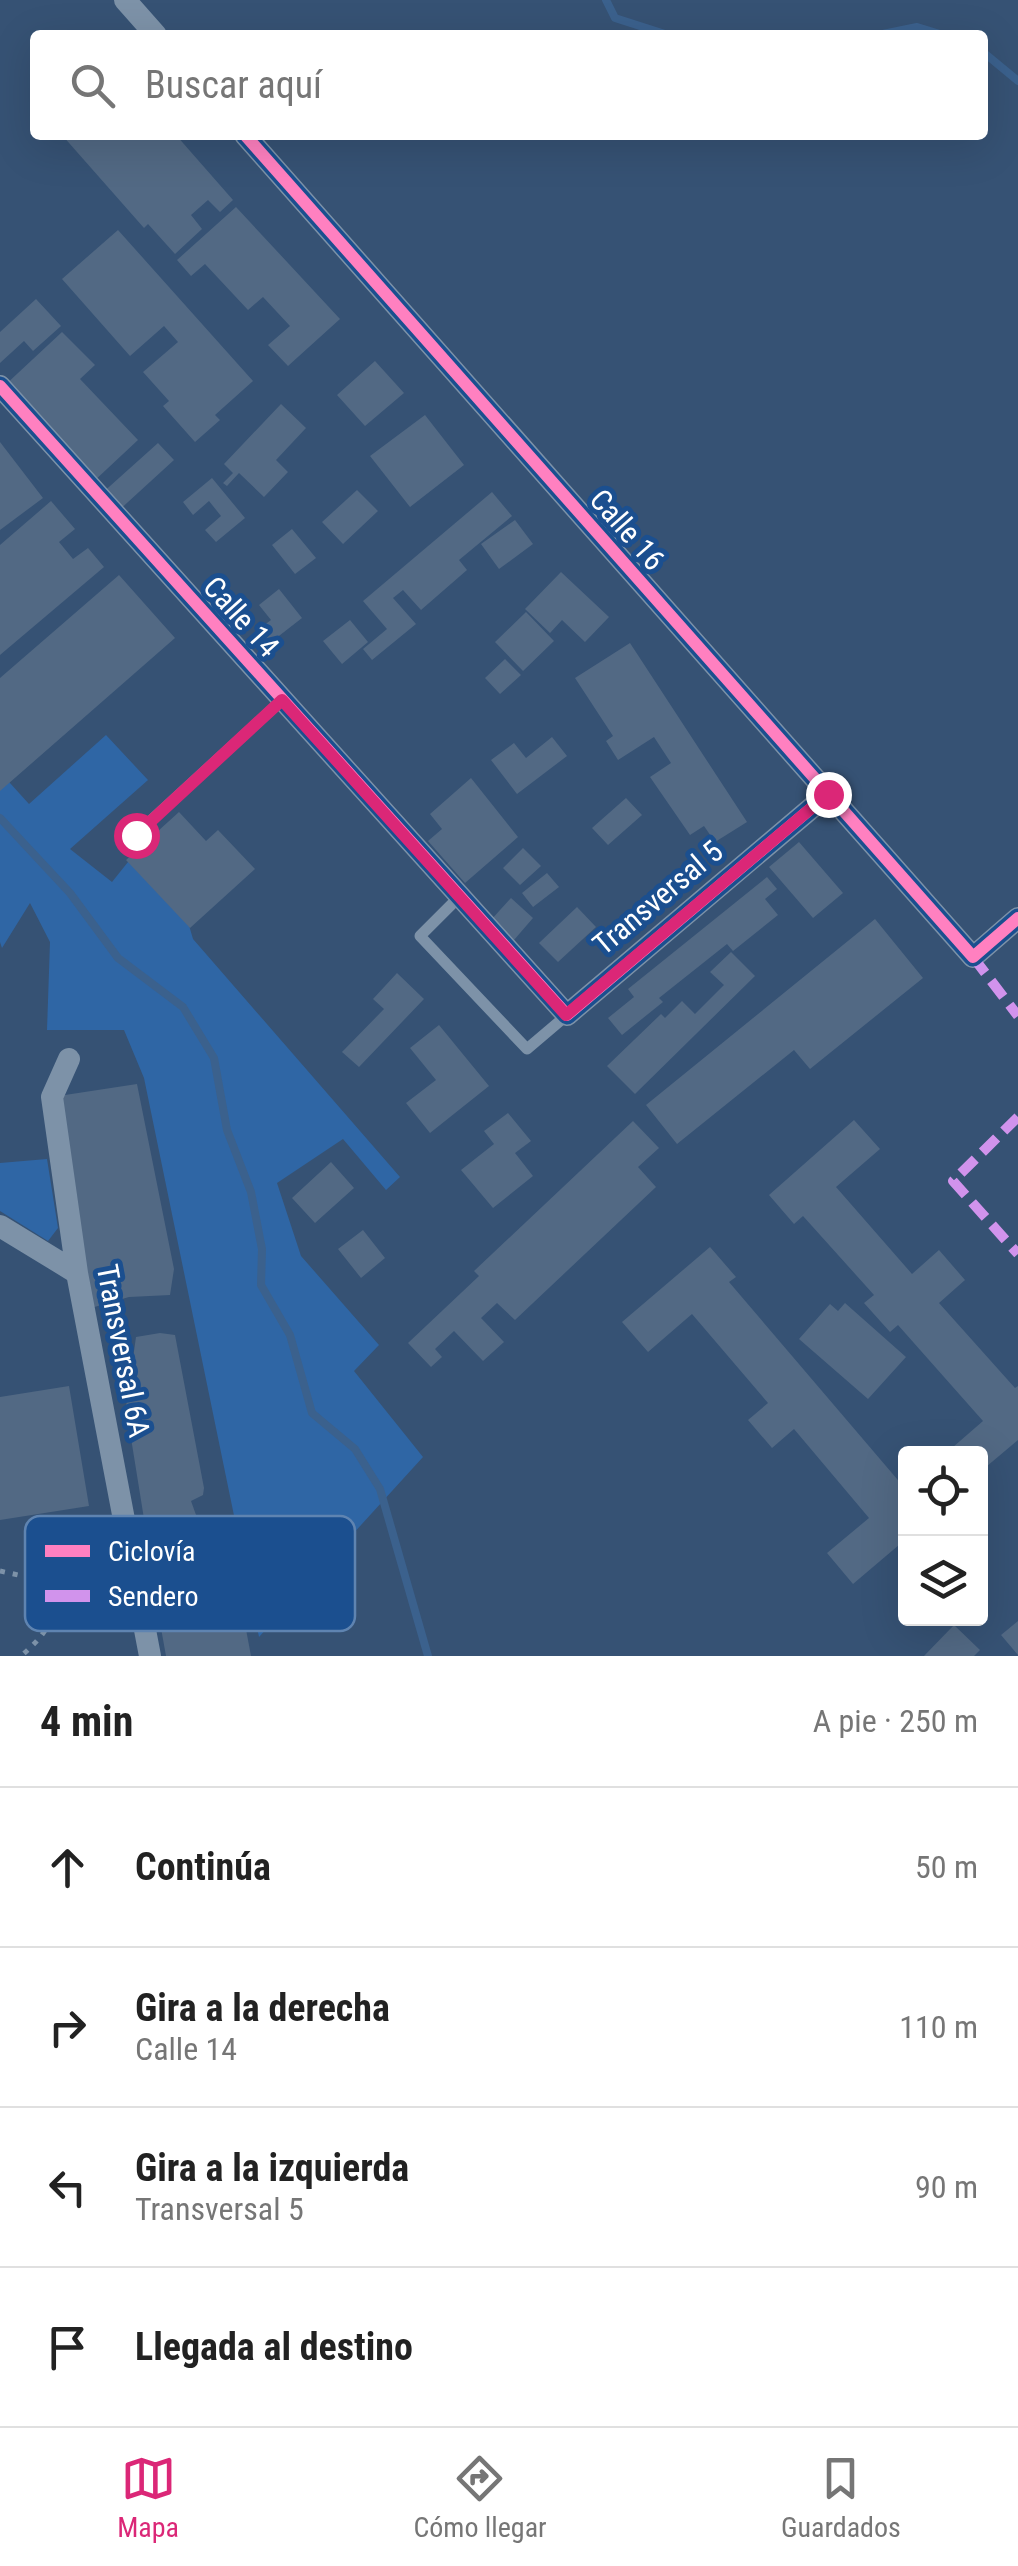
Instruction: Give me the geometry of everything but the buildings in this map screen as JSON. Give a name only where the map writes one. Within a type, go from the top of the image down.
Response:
[{"type":"street","points":[[126,0],[152,30]]},
{"type":"street","name":"Calle 16","points":[[249,140],[973,957],[1018,918]]},
{"type":"street","name":"Calle 14","points":[[0,386],[566,1015]]},
{"type":"street","name":"Transversal 5","points":[[566,1015],[828,794]]},
{"type":"street","name":"Transversal 6A","points":[[69,1059],[52,1097],[76,1273],[123,1516]]},
{"type":"street","points":[[0,1226],[76,1273]]},
{"type":"street","name":"Transversal 6A","points":[[145,1631],[150,1656]]},
{"type":"lane","points":[[136,835],[282,700]]},
{"type":"lane","name":"Transversal 5","points":[[459,897],[420,936],[527,1048],[566,1015]]},
{"type":"path","points":[[0,1571],[25,1576]]},
{"type":"path","points":[[21,1656],[45,1631]]},
{"type":"shaded area","points":[[106,735],[148,780],[70,849],[112,882],[132,857],[188,922],[193,939],[400,1177],[386,1190],[343,1139],[277,1183],[301,1256],[379,1345],[354,1371],[423,1457],[355,1532],[355,1516],[234,1516],[144,1078],[124,1030],[47,1030],[50,942],[30,903],[2,948],[0,942],[0,772],[29,804]]},
{"type":"shaded area","points":[[47,1159],[58,1228],[48,1241],[0,1211],[0,1163]]},
{"type":"waterway","points":[[606,0],[615,18],[652,30]]},
{"type":"waterway","points":[[902,30],[927,30]]},
{"type":"waterway","points":[[988,56],[1018,81]]},
{"type":"waterway","points":[[0,818],[70,893],[118,958],[183,1007],[214,1058],[227,1130],[251,1192],[262,1249],[261,1285],[290,1335],[312,1413],[355,1449],[380,1489],[428,1656]]},
{"type":"marked path","points":[[973,957],[1018,1016]]},
{"type":"marked path","points":[[1018,1117],[953,1181],[1018,1254]]},
{"type":"cycle path","points":[[249,140],[973,957],[1018,918]]},
{"type":"cycle path","points":[[0,386],[567,1015],[828,794]]},
{"type":"route","points":[[136,835],[282,700],[566,1015],[828,794]]}]
